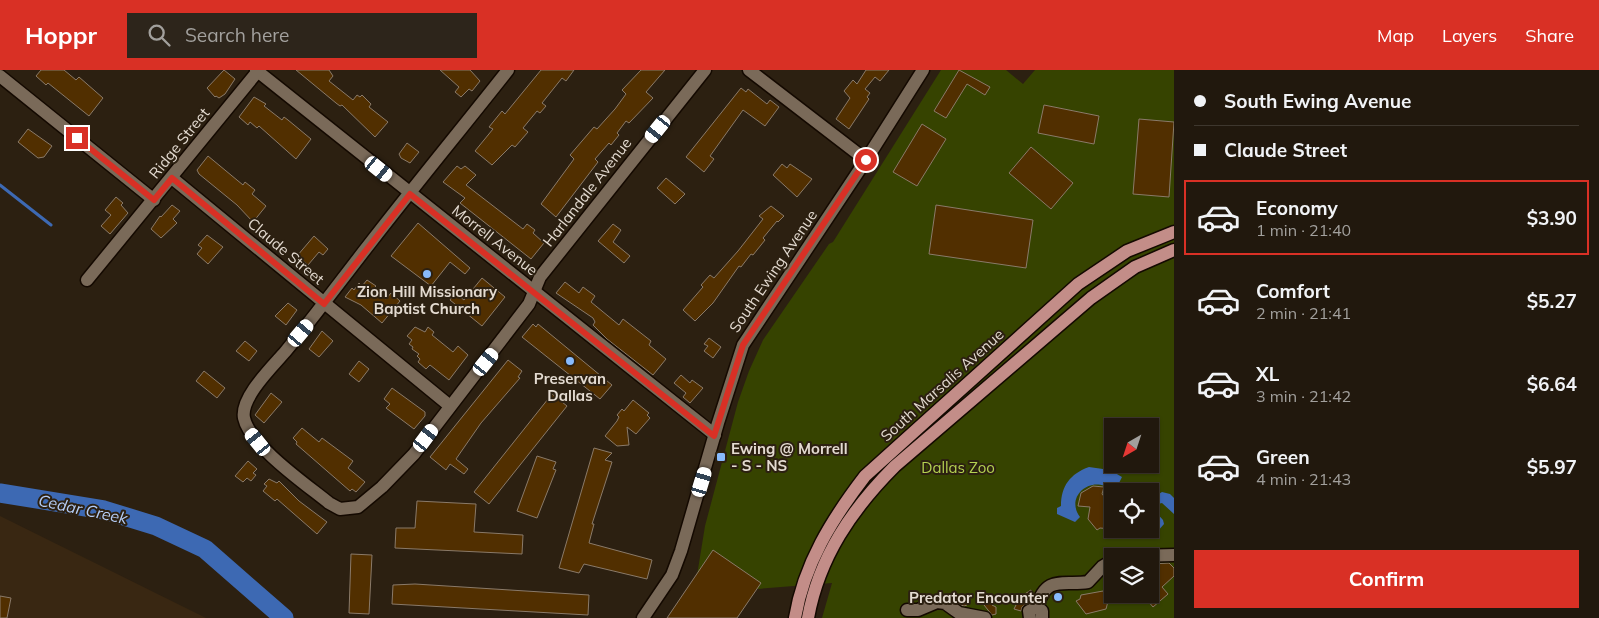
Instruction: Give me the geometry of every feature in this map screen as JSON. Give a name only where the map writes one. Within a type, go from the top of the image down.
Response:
[{"type":"main road","name":"South Marsalis Avenue","points":[[795,618],[809,565],[842,505],[865,476],[1078,284],[1127,252],[1174,232]]},
{"type":"main road","name":"South Marsalis Avenue","points":[[808,618],[823,566],[849,518],[870,490],[895,466],[1091,298],[1135,267],[1174,250]]},
{"type":"street","points":[[324,304],[508,70]]},
{"type":"street","name":"Harlandale Avenue","points":[[324,304],[253,390],[244,407],[244,418],[251,433],[266,451],[328,503],[340,509],[358,507],[382,487],[414,454],[498,347],[529,304],[540,277],[705,70]]},
{"type":"street","points":[[749,70],[866,160]]},
{"type":"street","name":"South Ewing Avenue","points":[[644,618],[672,575],[681,551],[714,436],[743,345],[866,160],[923,70]]},
{"type":"street","name":"Morrell Avenue","points":[[257,71],[714,436]]},
{"type":"street","name":"Ridge Street","points":[[87,280],[172,178],[257,71]]},
{"type":"street","points":[[0,76],[154,200]]},
{"type":"street","name":"Claude Street","points":[[172,178],[450,406]]},
{"type":"street","points":[[1159,555],[1174,555]]},
{"type":"street","points":[[1023,618],[1035,615],[1039,598],[1051,585],[1060,582],[1088,582],[1104,566]]},
{"type":"street","points":[[907,610],[918,610],[937,602],[945,603],[959,613],[984,618]]},
{"type":"shaded area","points":[[0,516],[206,618],[0,618]]},
{"type":"green space","name":"Dallas Zoo","points":[[941,70],[1006,70],[1023,84],[1035,70],[1174,70],[1174,618],[822,618],[832,583],[694,594],[705,526],[738,402],[749,371],[763,340],[829,244],[833,242]]},
{"type":"water","points":[[1089,467],[1104,469],[1104,473],[1115,473],[1122,477],[1119,483],[1104,483],[1104,486],[1089,486],[1083,489],[1078,495],[1076,502],[1076,509],[1080,517],[1075,522],[1057,514],[1057,508],[1061,506],[1063,492],[1068,482],[1082,470]]},
{"type":"water","points":[[1162,492],[1170,494],[1174,498],[1174,514],[1162,503],[1159,504],[1159,494]]},
{"type":"water","points":[[1159,516],[1163,520],[1164,524],[1159,530]]},
{"type":"building","points":[[41,70],[64,70],[76,80],[79,77],[103,98],[89,116],[48,83],[46,85],[36,76]]},
{"type":"building","points":[[224,70],[235,79],[225,94],[219,98],[215,97],[207,88]]},
{"type":"building","points":[[296,70],[329,70],[333,76],[329,81],[353,100],[357,95],[360,97],[362,95],[371,104],[369,107],[388,122],[375,137],[342,105],[340,106],[336,103]]},
{"type":"building","points":[[440,70],[470,70],[480,81],[472,91],[469,89],[461,97],[455,92],[459,87]]},
{"type":"building","points":[[541,70],[574,70],[566,81],[562,78],[542,103],[546,106],[540,113],[537,111],[523,128],[528,132],[515,147],[512,145],[492,165],[475,151],[493,129],[489,127],[502,111],[505,114]]},
{"type":"building","points":[[641,70],[665,70],[646,92],[653,98],[629,123],[626,121],[611,145],[609,143],[595,159],[598,162],[556,217],[541,204],[574,159],[570,155],[594,127],[597,129],[615,109],[626,94],[622,90]]},
{"type":"building","points":[[866,70],[889,70],[880,81],[875,77],[865,89],[870,93],[867,97],[869,99],[849,129],[836,119],[850,98],[844,91],[853,80],[857,84]]},
{"type":"building","points":[[959,70],[990,87],[985,95],[967,84],[946,118],[934,111]]},
{"type":"building","points":[[741,88],[746,92],[748,89],[767,104],[770,100],[779,107],[765,126],[743,110],[710,156],[714,159],[704,172],[686,157]]},
{"type":"building","points":[[254,97],[266,104],[264,106],[282,120],[284,117],[311,139],[296,159],[259,126],[257,128],[250,122],[248,125],[239,117]]},
{"type":"building","points":[[1044,105],[1099,116],[1094,144],[1038,133]]},
{"type":"building","points":[[1139,119],[1174,122],[1169,197],[1133,194]]},
{"type":"building","points":[[922,124],[946,139],[917,186],[893,172]]},
{"type":"building","points":[[28,129],[52,146],[44,157],[38,158],[18,142]]},
{"type":"building","points":[[407,143],[419,152],[410,163],[401,158],[399,154]]},
{"type":"building","points":[[1031,147],[1073,183],[1051,209],[1009,173]]},
{"type":"building","points":[[208,156],[243,185],[245,182],[255,190],[252,194],[266,206],[253,222],[237,205],[199,174],[197,170]]},
{"type":"building","points":[[782,164],[787,168],[790,164],[812,179],[797,197],[773,175]]},
{"type":"building","points":[[457,166],[461,169],[465,166],[476,175],[466,185],[523,229],[527,224],[535,230],[533,233],[544,243],[531,259],[460,203],[465,198],[443,182]]},
{"type":"building","points":[[666,178],[685,194],[675,204],[657,188]]},
{"type":"building","points":[[116,197],[123,203],[121,205],[128,213],[110,234],[101,226],[111,215],[105,210]]},
{"type":"building","points":[[172,205],[180,211],[173,219],[177,223],[161,238],[151,229],[160,216]]},
{"type":"building","points":[[936,205],[1033,220],[1026,268],[929,254]]},
{"type":"building","points":[[771,206],[784,216],[777,221],[763,238],[765,240],[753,255],[751,254],[741,267],[739,266],[713,303],[695,321],[683,310],[703,287],[701,285],[710,275],[714,278],[738,251],[763,219],[759,216]]},
{"type":"building","name":"Zion Hill Missionary Baptist Church","points":[[418,223],[470,268],[465,274],[450,262],[431,286],[391,256]]},
{"type":"building","points":[[613,224],[621,230],[613,242],[630,256],[624,263],[598,241]]},
{"type":"building","points":[[207,235],[223,247],[208,264],[197,254],[202,248],[198,245]]},
{"type":"building","points":[[314,236],[328,249],[323,255],[319,252],[308,265],[297,256]]},
{"type":"building","points":[[482,278],[505,297],[482,326],[450,300],[455,293],[464,300]]},
{"type":"building","points":[[367,280],[376,286],[373,289],[386,299],[391,293],[400,301],[382,323],[361,305],[345,297],[352,288],[354,290],[359,283],[362,286]]},
{"type":"building","points":[[565,282],[579,293],[583,287],[595,296],[591,302],[619,325],[623,319],[651,341],[649,345],[666,359],[653,375],[607,339],[593,325],[595,322],[593,318],[556,293]]},
{"type":"building","points":[[288,303],[297,310],[286,325],[275,316]]},
{"type":"building","name":"Preservan Dallas","points":[[533,324],[536,327],[538,324],[612,385],[600,399],[522,337]]},
{"type":"building","points":[[415,327],[425,332],[428,327],[434,332],[432,335],[453,352],[458,346],[468,355],[449,380],[430,365],[426,369],[418,362],[420,359],[417,356],[419,354],[412,349],[413,347],[409,344],[412,340],[407,336]]},
{"type":"building","points":[[322,331],[333,341],[319,357],[309,349]]},
{"type":"building","points":[[709,338],[721,347],[713,358],[704,351],[708,346],[704,344]]},
{"type":"building","points":[[245,341],[257,351],[249,361],[236,351]]},
{"type":"building","points":[[508,360],[522,371],[518,377],[520,378],[481,423],[456,459],[468,469],[464,474],[450,464],[446,470],[430,457]]},
{"type":"building","points":[[359,361],[369,369],[359,382],[349,374]]},
{"type":"building","points":[[204,371],[225,388],[217,398],[196,381]]},
{"type":"building","points":[[681,375],[690,383],[692,380],[703,388],[690,403],[683,397],[686,393],[674,383]]},
{"type":"building","points":[[392,388],[425,412],[425,416],[414,429],[386,408],[390,404],[384,399]]},
{"type":"building","points":[[271,393],[282,402],[264,423],[255,415]]},
{"type":"building","points":[[552,394],[567,406],[489,504],[474,492]]},
{"type":"building","points":[[633,400],[649,413],[647,415],[650,418],[636,434],[627,427],[629,445],[617,446],[605,436],[617,421],[619,417],[617,415],[622,409],[624,411]]},
{"type":"building","points":[[302,428],[319,442],[322,438],[353,461],[348,468],[365,482],[356,492],[352,489],[350,491],[296,444],[297,442],[293,438]]},
{"type":"building","points":[[594,448],[612,453],[605,460],[612,462],[592,524],[594,524],[589,543],[652,560],[647,579],[584,564],[579,573],[559,568]]},
{"type":"building","points":[[537,456],[556,462],[553,469],[556,470],[537,518],[517,511]]},
{"type":"building","points":[[248,461],[257,469],[253,473],[256,475],[251,481],[247,478],[243,482],[235,476]]},
{"type":"building","points":[[269,479],[277,483],[279,481],[299,501],[327,522],[317,534],[277,499],[275,501],[263,491],[267,486],[264,484]]},
{"type":"building","points":[[1093,486],[1104,487],[1102,494],[1104,496],[1104,528],[1097,530],[1088,519],[1090,507],[1078,506],[1081,493]]},
{"type":"building","points":[[417,501],[476,504],[474,532],[523,535],[522,554],[395,548],[396,528],[415,528]]},
{"type":"building","points":[[713,550],[761,583],[737,618],[667,618]]},
{"type":"building","points":[[351,554],[372,555],[369,614],[349,613]]},
{"type":"building","points":[[1169,563],[1174,568],[1174,576],[1162,587],[1168,594],[1159,602],[1159,564]]},
{"type":"building","points":[[415,584],[589,595],[588,615],[392,604],[393,585]]},
{"type":"building","points":[[1031,590],[1033,595],[1030,601],[1022,607],[1021,611],[1014,609],[1020,597]]},
{"type":"building","points":[[1103,591],[1104,603],[1108,603],[1106,609],[1086,614],[1076,601],[1080,599],[1081,595]]},
{"type":"building","points":[[0,596],[11,598],[7,618],[0,618]]},
{"type":"building","points":[[964,598],[968,602],[964,606],[960,602]]},
{"type":"building","points":[[985,599],[991,600],[992,605],[996,607],[996,614],[992,615],[984,605]]},
{"type":"building","points":[[1150,603],[1158,603],[1153,607]]},
{"type":"waterway","points":[[0,185],[51,225]]},
{"type":"waterway","name":"Cedar Creek","points":[[0,493],[104,510],[156,526],[205,549],[284,618]]},
{"type":"place","name":"Zion Hill Missionary Baptist Church","points":[[427,274]]},
{"type":"place","name":"Preservan Dallas","points":[[570,361]]},
{"type":"place","name":"Ewing @ Morrell - S - NS","points":[[721,457]]},
{"type":"place","name":"Predator Encounter","points":[[1058,597]]},
{"type":"route","points":[[77,138],[154,200],[172,178],[324,304],[410,194],[714,436],[743,345],[866,160]]}]
